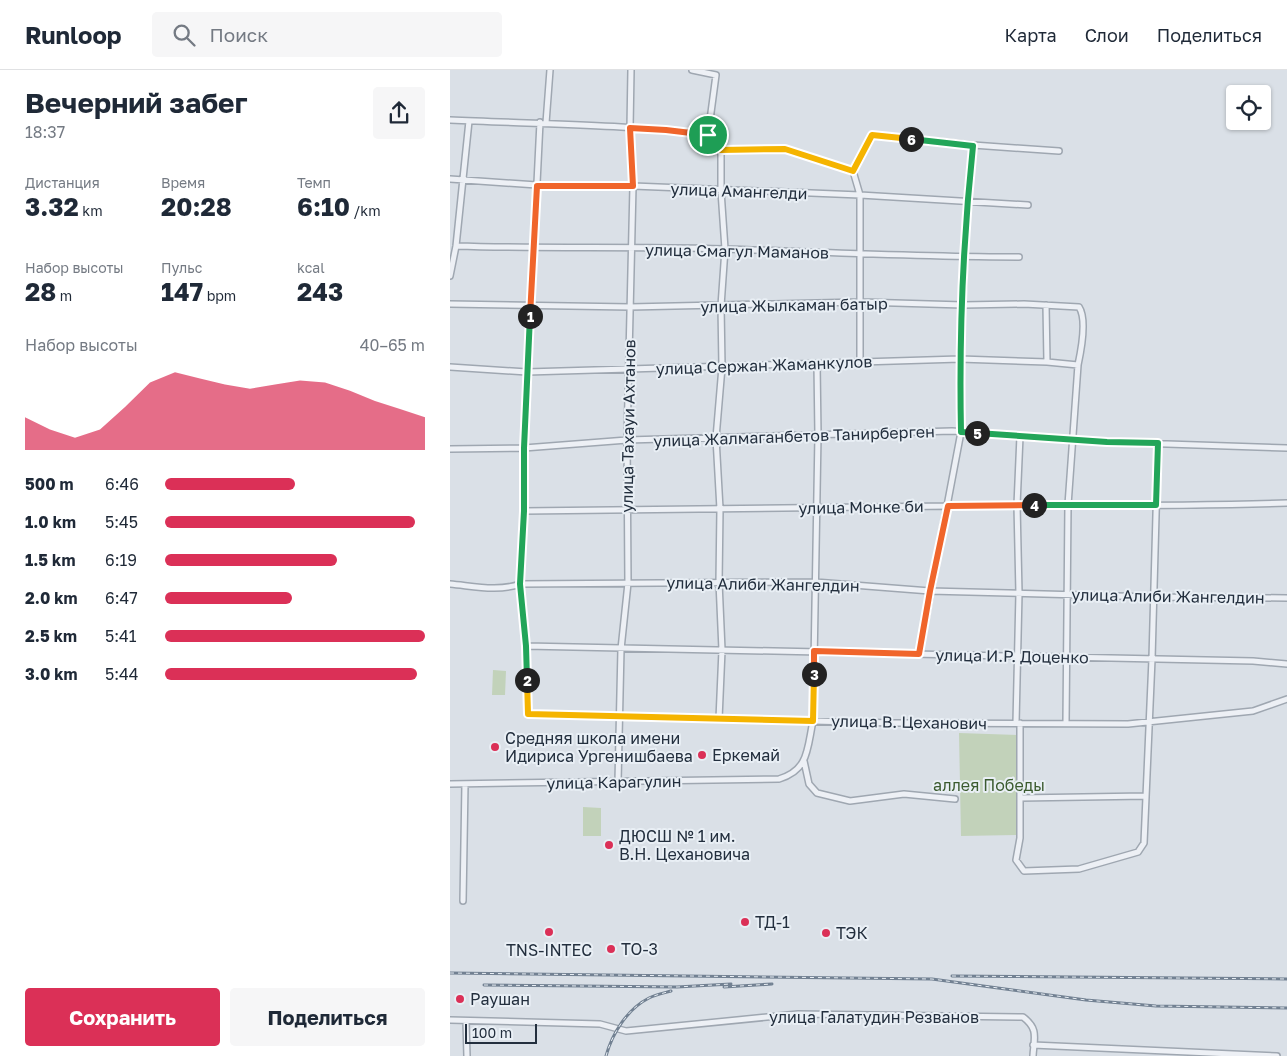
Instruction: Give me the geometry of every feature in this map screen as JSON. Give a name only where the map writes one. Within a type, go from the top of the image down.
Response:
[{"type":"street","points":[[526,646],[520,584],[524,511],[527,372],[537,186],[550,70]]},
{"type":"street","name":"улица Тахауи Ахтанов","points":[[618,782],[621,717],[621,649],[628,583],[627,440],[633,186],[630,128],[631,70]]},
{"type":"street","points":[[692,70],[716,75],[708,135]]},
{"type":"street","points":[[450,120],[666,130],[708,135],[721,150],[721,191],[725,249],[721,306],[722,367],[716,438],[720,509],[719,582],[722,650],[719,719]]},
{"type":"street","points":[[450,276],[456,246],[469,120]]},
{"type":"street","points":[[860,362],[860,196],[853,171],[872,135],[973,146],[1058,151]]},
{"type":"street","points":[[919,654],[961,432],[960,360],[964,257],[973,146]]},
{"type":"street","points":[[721,150],[785,149],[853,171]]},
{"type":"street","name":"улица Амангелди","points":[[450,179],[537,186],[633,186],[1028,205]]},
{"type":"street","name":"улица Смагул Маманов","points":[[456,246],[534,249],[725,249],[1019,257]]},
{"type":"street","name":"улица Жылкаман батыр","points":[[450,304],[630,307],[861,302],[963,305],[1024,304],[1079,307],[1082,312],[1082,347],[1078,365]]},
{"type":"street","points":[[1046,306],[1046,362]]},
{"type":"street","name":"улица Сержан Жаманкулов","points":[[450,367],[527,372],[960,360],[1046,362],[1078,365]]},
{"type":"street","points":[[817,364],[818,435],[813,721],[804,761],[809,784],[817,793],[850,801],[904,794],[955,799]]},
{"type":"street","points":[[1066,724],[1068,505],[1078,365]]},
{"type":"street","name":"улица Жалмаганбетов Танирберген","points":[[450,449],[524,448],[627,440],[961,432],[1287,448]]},
{"type":"street","points":[[1020,436],[1017,505],[1019,593],[1016,656],[1020,838],[1016,860],[1024,871],[1079,869],[1138,852],[1144,844],[1152,658],[1158,443]]},
{"type":"street","name":"улица Монке би","points":[[524,511],[1017,505],[1194,506],[1287,503]]},
{"type":"street","name":"улица Алиби Жангелдин","points":[[450,584],[510,588],[520,584],[815,582],[930,591],[1154,597],[1287,598]]},
{"type":"street","name":"улица И.Р. Доценко","points":[[526,646],[1152,658],[1287,664]]},
{"type":"street","name":"улица В. Цеханович","points":[[526,646],[528,714],[813,721],[1128,724],[1253,711],[1287,699]]},
{"type":"street","name":"улица Карагулин","points":[[450,784],[779,779],[792,775],[804,761]]},
{"type":"street","points":[[463,901],[465,784]]},
{"type":"street","points":[[1020,798],[1146,796]]},
{"type":"street","name":"улица Галатудин Резванов","points":[[450,1020],[600,1024],[626,1031],[798,1014],[1023,1017],[1030,1022],[1035,1030],[1033,1045]]},
{"type":"street","points":[[466,1021],[467,1056]]},
{"type":"street","points":[[1033,1056],[1033,1045],[1277,1056]]},
{"type":"green space","points":[[493,670],[506,671],[505,695],[492,695]]},
{"type":"green space","name":"аллея Победы","points":[[959,733],[1019,735],[1016,835],[961,836]]},
{"type":"green space","points":[[583,807],[601,808],[601,836],[583,836]]},
{"type":"railway","points":[[450,973],[932,979],[1086,1000],[1156,1006],[1287,1008]]},
{"type":"railway","points":[[952,976],[1287,979]]},
{"type":"railway","points":[[484,985],[677,987],[731,984]]},
{"type":"railway","points":[[724,987],[772,984]]},
{"type":"railway","points":[[606,1056],[616,1031],[627,1015],[649,998],[671,991]]},
{"type":"place","name":"Средняя школа имени Идириса Ургенишбаева","points":[[495,747]]},
{"type":"place","name":"Еркемай","points":[[702,755]]},
{"type":"place","name":"ДЮСШ № 1 им. В.Н. Цехановича","points":[[609,845]]},
{"type":"place","name":"ТД-1","points":[[745,922]]},
{"type":"place","name":"TNS-INTEC","points":[[549,932]]},
{"type":"place","name":"ТЭК","points":[[826,933]]},
{"type":"place","name":"ТО-3","points":[[611,949]]},
{"type":"place","name":"Раушан","points":[[460,999]]},
{"type":"route","points":[[630,128],[708,135],[721,150],[785,149],[853,171],[872,135],[973,146],[967,202],[960,360],[961,432],[1107,442],[1158,443],[1156,505],[948,506],[919,654],[814,651],[813,721],[528,714],[526,646],[520,584],[530,306],[537,186],[633,186],[630,128]]}]
